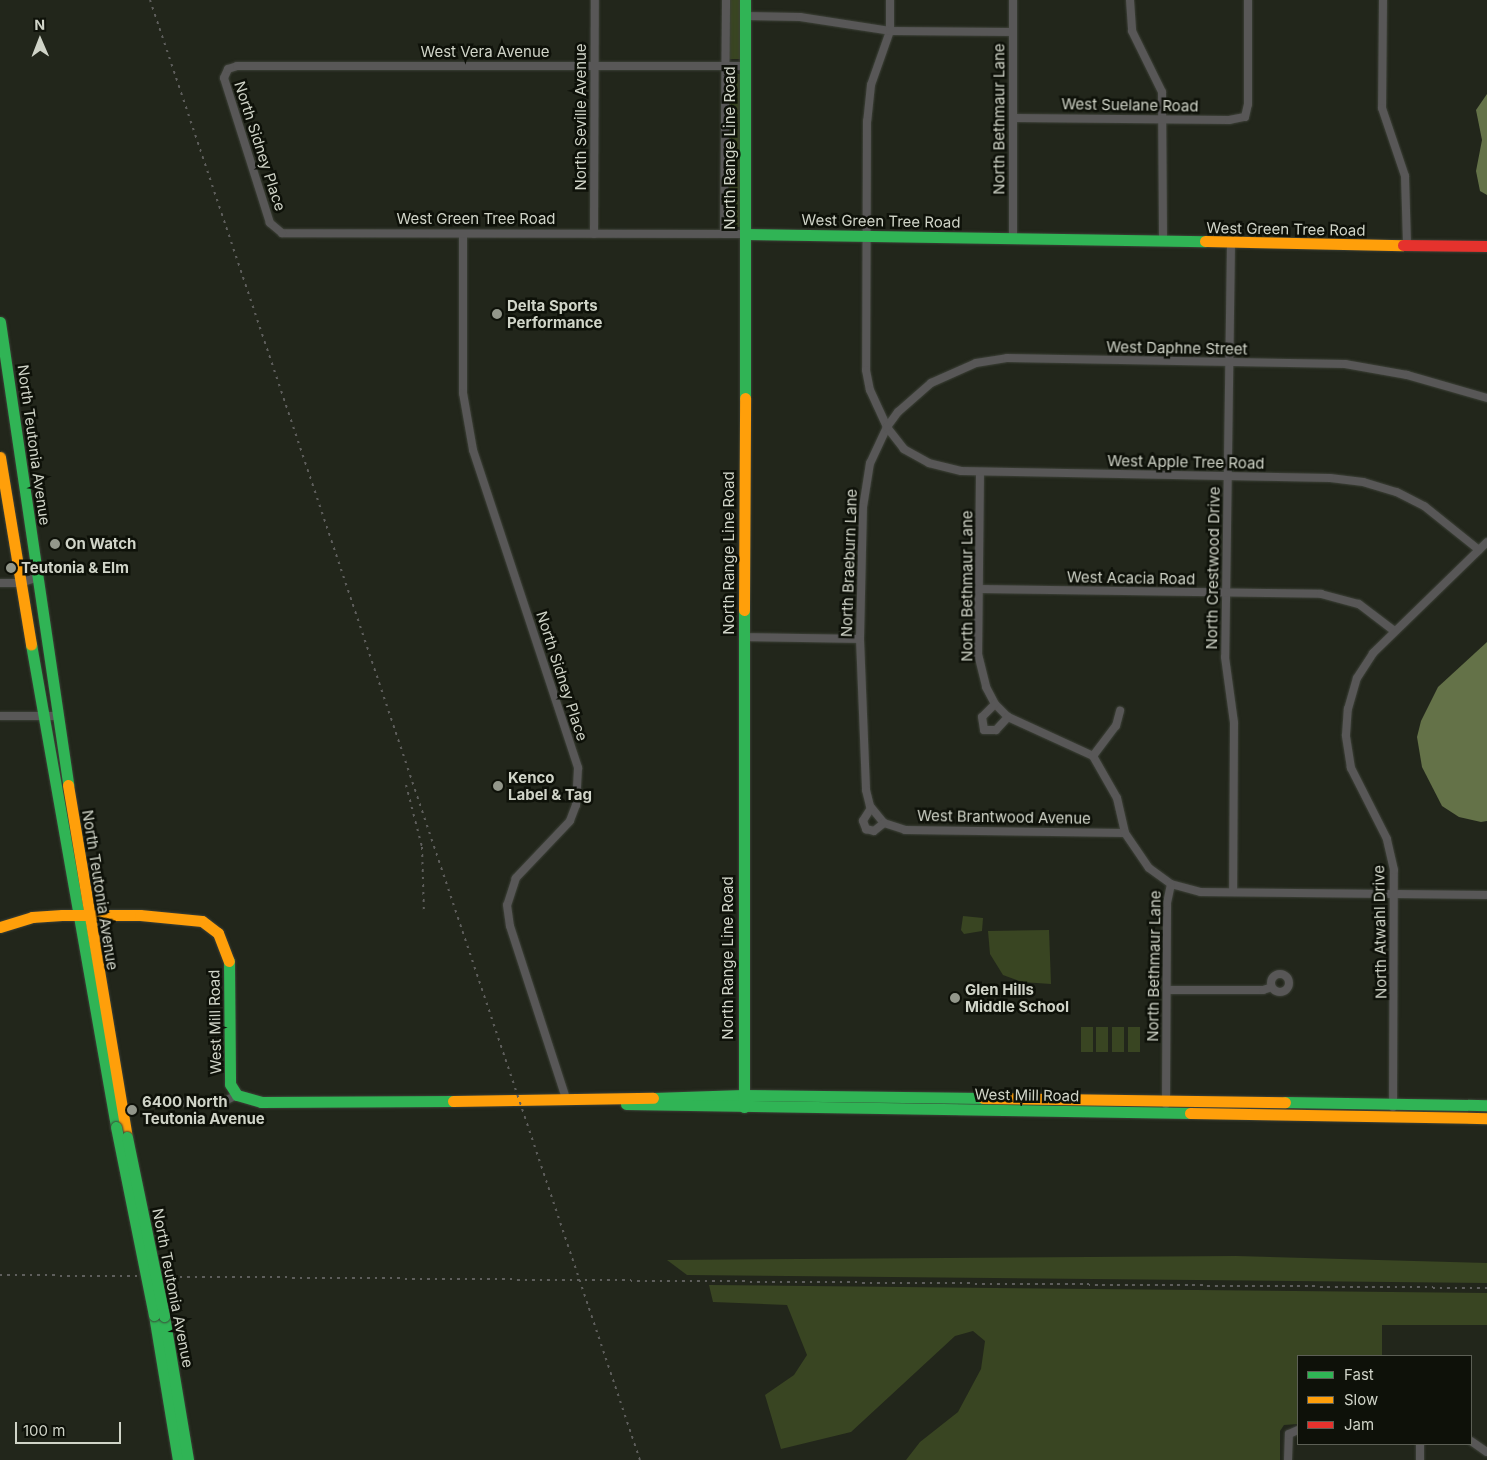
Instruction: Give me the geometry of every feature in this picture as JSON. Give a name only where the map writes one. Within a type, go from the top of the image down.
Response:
[{"type":"main road","name":"North Range Line Road","points":[[744,1101],[745,0]]},
{"type":"main road","name":"West Green Tree Road","points":[[745,234],[1163,241],[1231,244],[1487,246]]},
{"type":"main road","name":"North Teutonia Avenue","points":[[0,322],[57,716],[159,1315],[188,1460]]},
{"type":"main road","name":"North Teutonia Avenue","points":[[0,457],[76,915],[116,1127],[159,1315],[178,1460]]},
{"type":"main road","name":"West Mill Road","points":[[0,926],[32,917],[76,915],[189,917],[202,921],[218,933],[229,958],[230,1078],[237,1095],[261,1102],[1166,1100],[1487,1105]]},
{"type":"main road","name":"West Mill Road","points":[[744,1101],[1487,1118]]},
{"type":"street","name":"North Seville Avenue","points":[[594,234],[595,0]]},
{"type":"street","points":[[724,234],[726,0]]},
{"type":"street","points":[[887,427],[870,390],[866,370],[868,109],[876,70],[890,31],[890,0]]},
{"type":"street","name":"North Bethmaur Lane","points":[[1013,0],[1013,238]]},
{"type":"street","points":[[1130,0],[1132,31],[1162,92],[1163,241]]},
{"type":"street","name":"West Suelane Road","points":[[1014,118],[1163,120],[1245,117],[1248,104],[1248,0]]},
{"type":"street","points":[[1383,0],[1382,108],[1405,176],[1407,245]]},
{"type":"street","points":[[745,16],[800,17],[890,31],[1013,32]]},
{"type":"street","name":"West Vera Avenue","points":[[226,70],[237,66],[745,66]]},
{"type":"street","name":"North Sidney Place","points":[[226,70],[225,84],[270,223],[275,229]]},
{"type":"street","name":"West Green Tree Road","points":[[275,229],[300,234],[745,234]]},
{"type":"street","name":"North Sidney Place","points":[[463,234],[463,393],[473,450],[578,768],[576,804],[570,821],[516,878],[507,905],[510,926],[567,1101]]},
{"type":"street","name":"North Crestwood Drive","points":[[1231,244],[1226,657],[1234,722],[1233,892]]},
{"type":"street","name":"West Daphne Street","points":[[887,427],[898,412],[931,383],[976,363],[1007,358],[1363,366],[1487,398]]},
{"type":"street","name":"West Apple Tree Road","points":[[887,427],[904,449],[929,463],[949,469],[980,473],[1339,479],[1380,486],[1410,498],[1439,515],[1480,550]]},
{"type":"street","name":"North Braeburn Lane","points":[[871,808],[863,821],[866,829],[874,831],[884,823],[871,808],[866,790],[860,639],[865,484],[870,463],[887,427]]},
{"type":"street","name":"North Bethmaur Lane","points":[[980,473],[979,659],[995,704],[1008,718],[1093,756],[1117,798],[1125,832],[1149,868],[1171,884],[1167,903],[1166,1112]]},
{"type":"street","name":"North Atwahl Drive","points":[[1393,1116],[1395,895],[1392,856],[1351,768],[1346,735],[1348,709],[1357,678],[1373,653],[1393,630],[1487,542]]},
{"type":"street","points":[[0,582],[20,583],[38,577]]},
{"type":"street","name":"West Acacia Road","points":[[979,589],[1321,594],[1360,604],[1393,630]]},
{"type":"street","points":[[744,637],[860,639]]},
{"type":"street","points":[[995,704],[982,717],[984,730],[996,730],[1008,718]]},
{"type":"street","points":[[1093,756],[1116,726],[1120,711]]},
{"type":"street","points":[[0,716],[57,716]]},
{"type":"street","name":"West Brantwood Avenue","points":[[884,823],[913,830],[1125,832]]},
{"type":"street","points":[[1171,884],[1201,892],[1487,895]]},
{"type":"street","points":[[1167,990],[1263,990],[1272,987]]},
{"type":"street","points":[[153,1102],[223,1102],[237,1095]]},
{"type":"street","points":[[1288,1460],[1289,1434],[1297,1430]]},
{"type":"street","points":[[1472,1442],[1487,1452]]},
{"type":"street","points":[[1420,1445],[1420,1460]]},
{"type":"shaded area","points":[[729,0],[740,0],[740,59],[729,59]]},
{"type":"shaded area","points":[[729,74],[740,74],[740,227],[729,227]]},
{"type":"shaded area","points":[[1487,94],[1487,195],[1480,191],[1476,171],[1482,140],[1476,110]]},
{"type":"shaded area","points":[[1487,642],[1487,821],[1481,822],[1459,817],[1442,806],[1422,767],[1417,737],[1421,721],[1438,687]]},
{"type":"shaded area","points":[[963,916],[983,918],[982,931],[964,934],[961,930]]},
{"type":"shaded area","points":[[1049,930],[1051,984],[1022,982],[1003,975],[990,954],[988,931]]},
{"type":"shaded area","points":[[1081,1027],[1093,1027],[1093,1052],[1081,1052]]},
{"type":"shaded area","points":[[1096,1027],[1108,1027],[1108,1052],[1096,1052]]},
{"type":"shaded area","points":[[1112,1027],[1124,1027],[1124,1052],[1112,1052]]},
{"type":"shaded area","points":[[1128,1027],[1140,1027],[1140,1052],[1128,1052]]},
{"type":"shaded area","points":[[1236,1256],[1487,1263],[1487,1283],[687,1275],[667,1260]]},
{"type":"shaded area","points":[[709,1285],[1487,1293],[1487,1325],[1382,1325],[1382,1355],[1297,1355],[1297,1424],[1284,1425],[1280,1431],[1280,1460],[906,1460],[920,1442],[958,1412],[981,1369],[985,1341],[973,1331],[955,1336],[851,1432],[781,1449],[765,1395],[794,1375],[807,1355],[787,1305],[713,1302]]},
{"type":"railway","points":[[150,0],[640,1460]]},
{"type":"railway","points":[[406,785],[422,847],[424,913]]},
{"type":"railway","points":[[0,1275],[1487,1288]]},
{"type":"traffic: fast","points":[[745,0],[745,398]]},
{"type":"traffic: fast","points":[[745,234],[1205,241]]},
{"type":"traffic: fast","points":[[0,322],[68,785]]},
{"type":"traffic: fast","points":[[744,610],[744,1107]]},
{"type":"traffic: fast","points":[[31,644],[116,1127]]},
{"type":"traffic: fast","points":[[229,961],[230,1084],[237,1095],[261,1102],[453,1101]]},
{"type":"traffic: fast","points":[[653,1098],[743,1095],[983,1098]]},
{"type":"traffic: fast","points":[[1285,1102],[1487,1105]]},
{"type":"traffic: fast","points":[[626,1104],[1190,1113]]},
{"type":"traffic: fast","points":[[116,1127],[154,1315]]},
{"type":"traffic: fast","points":[[127,1137],[164,1316]]},
{"type":"traffic: fast","points":[[154,1315],[178,1460]]},
{"type":"traffic: fast","points":[[164,1316],[188,1460]]},
{"type":"traffic: slow","points":[[1205,241],[1403,245]]},
{"type":"traffic: slow","points":[[744,610],[745,398]]},
{"type":"traffic: slow","points":[[0,457],[31,644]]},
{"type":"traffic: slow","points":[[68,785],[127,1137]]},
{"type":"traffic: slow","points":[[0,927],[32,917],[62,915],[140,915],[202,921],[218,933],[229,961]]},
{"type":"traffic: slow","points":[[453,1101],[653,1098]]},
{"type":"traffic: slow","points":[[983,1098],[1285,1102]]},
{"type":"traffic: slow","points":[[1190,1113],[1487,1118]]},
{"type":"traffic: jam","points":[[1403,245],[1487,246]]},
{"type":"place","name":"Delta Sports Performance","points":[[497,314]]},
{"type":"place","name":"On Watch","points":[[55,544]]},
{"type":"place","name":"Teutonia & Elm","points":[[11,568]]},
{"type":"place","name":"Kenco Label & Tag","points":[[498,786]]},
{"type":"place","name":"Glen Hills Middle School","points":[[955,998]]},
{"type":"place","name":"6400 North Teutonia Avenue","points":[[132,1110]]}]
